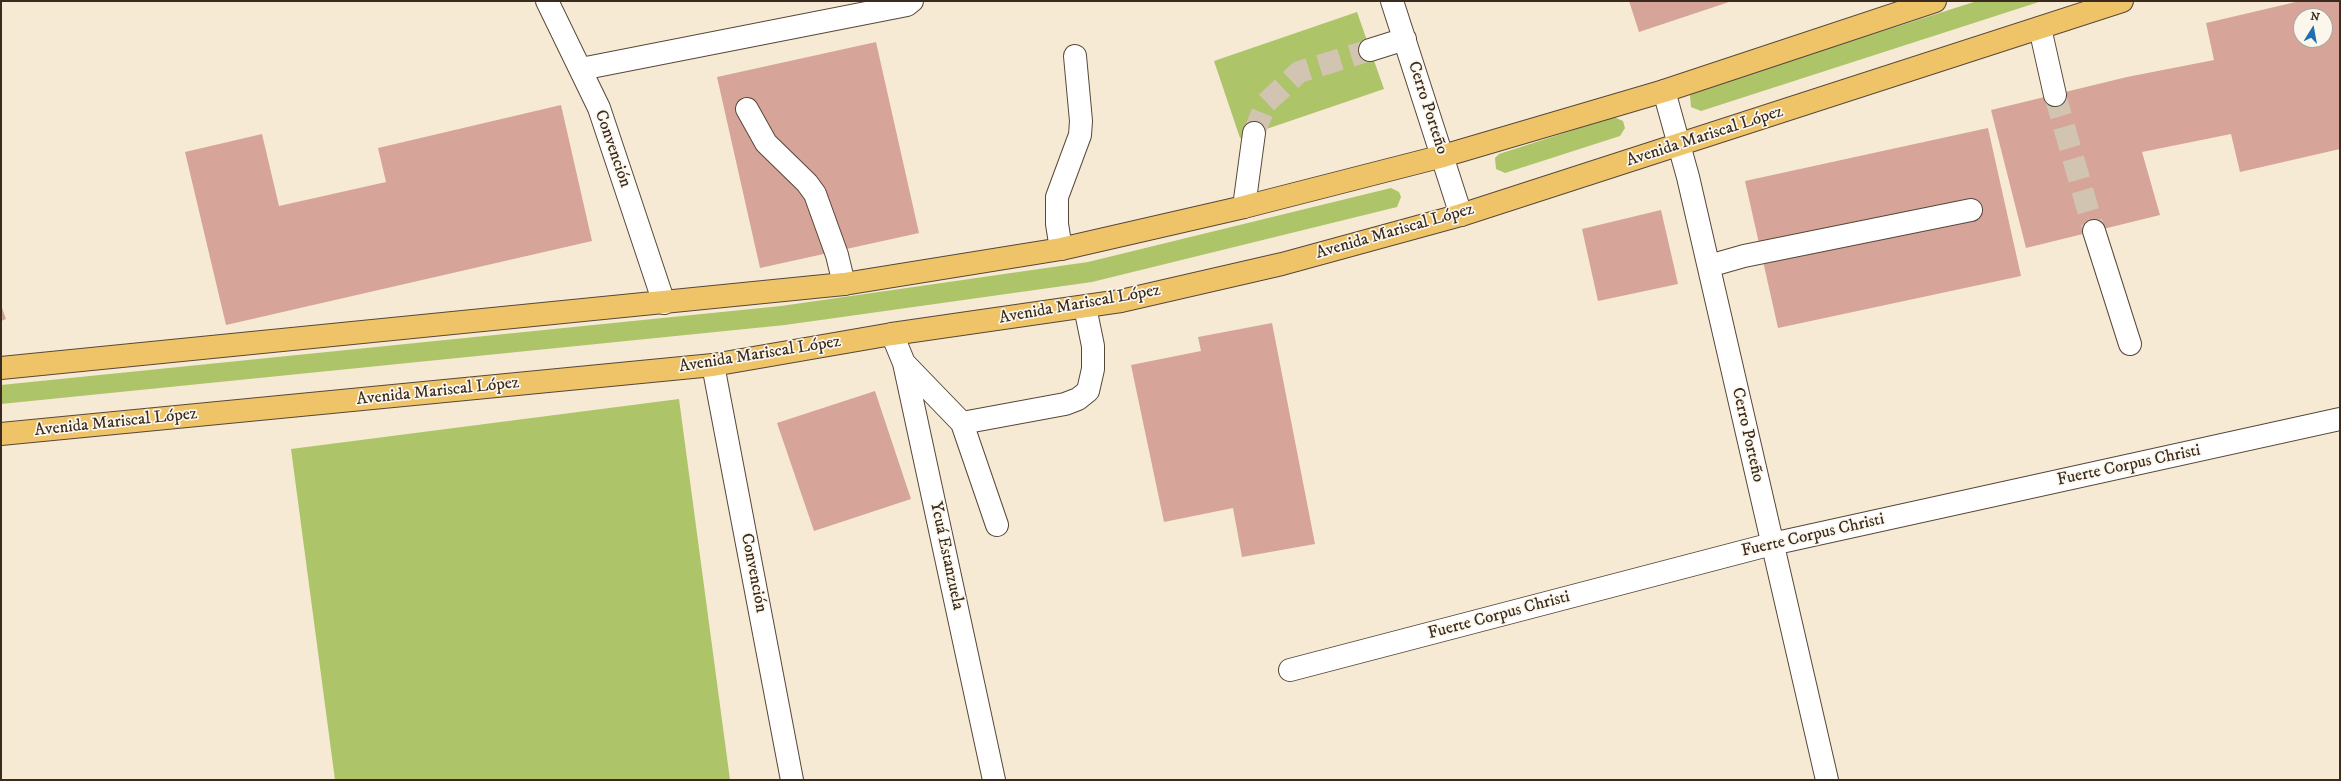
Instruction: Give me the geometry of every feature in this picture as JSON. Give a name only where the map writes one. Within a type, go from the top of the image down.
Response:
[{"type":"highway","points":[[1,368],[844,284],[1061,249],[1244,207],[1443,156],[1664,91],[1935,1]]},
{"type":"highway","name":"Avenida Mariscal López","points":[[1,434],[713,365],[892,334],[1085,307],[1282,264],[1461,215],[1680,146],[2122,1]]},
{"type":"street","name":"Convención","points":[[546,1],[599,108],[664,303]]},
{"type":"street","points":[[581,69],[907,5],[912,1]]},
{"type":"street","name":"Cerro Porteño","points":[[1392,1],[1461,215]]},
{"type":"street","points":[[2040,28],[2055,94]]},
{"type":"street","points":[[1370,50],[1405,39]]},
{"type":"street","points":[[1061,249],[1057,224],[1057,197],[1080,135],[1081,121],[1075,56]]},
{"type":"street","name":"Cerro Porteño","points":[[1664,91],[1680,146],[1709,266],[1827,780]]},
{"type":"street","points":[[747,109],[766,143],[807,182],[814,194],[838,255],[844,284]]},
{"type":"street","points":[[1244,207],[1254,133]]},
{"type":"street","points":[[1709,266],[1744,256],[1971,210]]},
{"type":"street","points":[[2094,231],[2130,344]]},
{"type":"street","points":[[962,423],[1065,404],[1078,399],[1088,391],[1093,369],[1093,346],[1085,307]]},
{"type":"street","name":"Ycuá Estanzuela","points":[[892,334],[904,363],[994,780]]},
{"type":"street","points":[[904,363],[962,423],[997,525]]},
{"type":"street","name":"Convención","points":[[713,365],[792,780]]},
{"type":"street","name":"Fuerte Corpus Christi","points":[[1290,670],[1772,544],[2340,419]]},
{"type":"green space","points":[[1977,1],[2042,1],[1701,111],[1691,107],[1690,95],[1695,91]]},
{"type":"green space","points":[[1357,12],[1384,89],[1240,138],[1214,61]]},
{"type":"green space","points":[[1614,117],[1623,121],[1625,128],[1620,136],[1505,173],[1496,169],[1495,158],[1499,154]]},
{"type":"green space","points":[[1391,188],[1399,192],[1401,197],[1397,207],[1092,282],[785,325],[1,404],[1,385],[781,306],[1088,262]]},
{"type":"green space","points":[[679,399],[730,780],[335,780],[291,449]]},
{"type":"building","points":[[1629,1],[1732,1],[1639,32]]},
{"type":"building","points":[[2300,1],[2340,1],[2340,149],[2240,172],[2231,134],[2142,152],[2160,215],[2026,248],[1991,110],[2127,77],[2214,60],[2206,23]]},
{"type":"building","points":[[876,42],[919,233],[760,268],[717,77]]},
{"type":"building","points":[[561,105],[592,241],[226,325],[185,152],[262,134],[279,206],[386,182],[378,148]]},
{"type":"building","points":[[1988,128],[2021,276],[1778,328],[1745,181]]},
{"type":"building","points":[[1661,210],[1678,284],[1598,301],[1582,229]]},
{"type":"building","points":[[1,305],[6,319],[1,321]]},
{"type":"building","points":[[1272,323],[1315,544],[1242,557],[1233,508],[1164,522],[1131,365],[1201,351],[1198,337]]},
{"type":"building","points":[[875,391],[911,499],[814,531],[777,423]]},
{"type":"tunnel","points":[[1254,133],[1266,103],[1299,72],[1370,50]]},
{"type":"tunnel","points":[[2055,95],[2094,231]]}]
